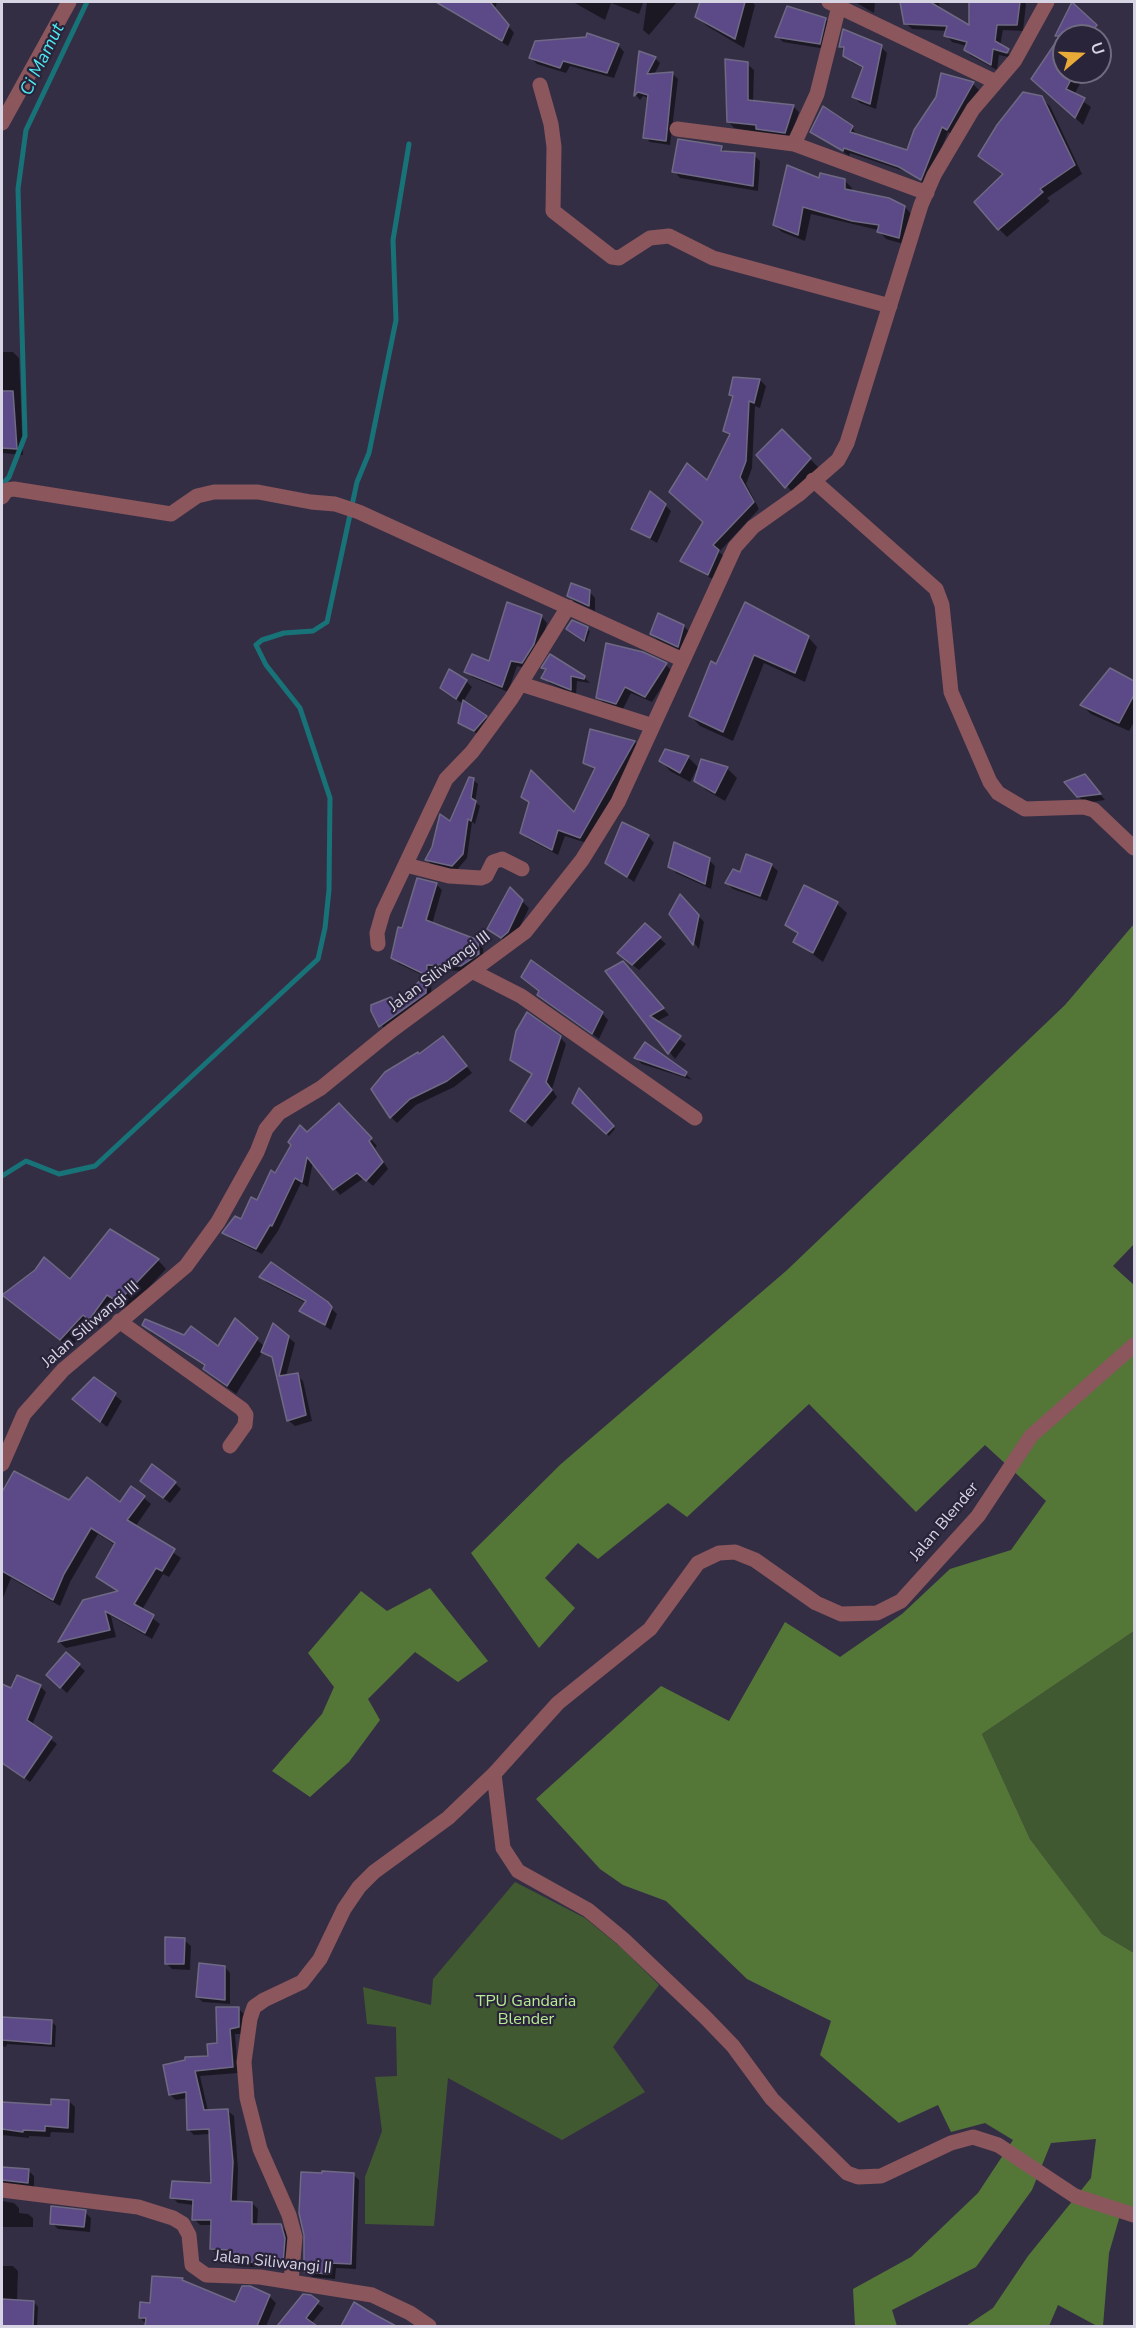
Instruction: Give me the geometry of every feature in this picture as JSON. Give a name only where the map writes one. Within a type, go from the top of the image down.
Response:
[{"type":"street","points":[[2,123],[69,2]]},
{"type":"street","points":[[540,85],[553,135],[553,211],[612,257],[619,258],[650,238],[669,236],[713,258],[890,306],[927,193],[960,128],[1016,60],[1047,2]]},
{"type":"street","points":[[794,144],[818,94],[834,4],[996,82]]},
{"type":"street","points":[[676,129],[794,144],[927,193]]},
{"type":"street","name":"Jalan Siliwangi III","points":[[2,1464],[24,1414],[63,1370],[186,1266],[218,1222],[257,1152],[266,1129],[279,1113],[321,1088],[525,932],[582,860],[618,802],[735,548],[753,527],[798,495],[838,460],[847,443],[890,306]]},
{"type":"street","points":[[813,480],[936,589],[942,605],[951,692],[990,782],[998,793],[1025,809],[1084,807],[1094,810],[1134,848]]},
{"type":"street","points":[[2,497],[7,490],[14,489],[171,513],[204,493],[244,491],[353,510],[683,660]]},
{"type":"street","points":[[378,944],[380,922],[450,772],[472,752],[521,684],[568,608]]},
{"type":"street","points":[[521,684],[653,726]]},
{"type":"street","points":[[406,865],[449,876],[481,878],[486,876],[493,862],[502,859],[522,869]]},
{"type":"street","points":[[472,971],[521,996],[695,1118]]},
{"type":"street","points":[[119,1321],[243,1409],[246,1415],[245,1425],[230,1446]]},
{"type":"street","name":"Jalan Blender","points":[[291,2282],[295,2237],[289,2215],[260,2149],[247,2098],[244,2062],[254,2007],[302,1982],[320,1959],[344,1909],[359,1887],[374,1872],[448,1818],[494,1774],[558,1703],[650,1629],[698,1563],[720,1553],[735,1552],[755,1560],[816,1604],[841,1614],[877,1613],[900,1600],[978,1516],[1031,1436],[1134,1345]]},
{"type":"street","points":[[494,1774],[503,1848],[518,1871],[588,1910],[623,1939],[733,2046],[772,2099],[847,2173],[858,2177],[881,2176],[951,2143],[973,2137],[998,2145],[1075,2196],[1134,2215]]},
{"type":"street","name":"Jalan Siliwangi II","points":[[2,2190],[138,2207],[173,2218],[183,2224],[189,2235],[192,2265],[206,2275],[291,2282],[372,2295],[400,2308],[429,2326]]},
{"type":"green space","points":[[1134,924],[1134,1244],[1113,1266],[1134,1285],[1134,1631],[982,1734],[1030,1839],[1102,1934],[1134,1953],[1134,2208],[1123,2205],[1109,2253],[1103,2326],[1097,2326],[1058,2305],[1049,2326],[966,2326],[993,2308],[1028,2256],[1091,2178],[1096,2139],[1051,2143],[1032,2190],[976,2267],[892,2310],[897,2326],[855,2326],[853,2289],[911,2257],[978,2193],[1013,2140],[985,2123],[951,2132],[938,2105],[899,2123],[820,2055],[831,2021],[747,1979],[666,1901],[623,1885],[600,1869],[536,1799],[661,1686],[729,1721],[785,1622],[840,1657],[902,1614],[950,1569],[1011,1550],[1046,1501],[985,1445],[916,1512],[809,1404],[687,1517],[668,1503],[598,1559],[578,1543],[545,1578],[575,1608],[539,1648],[471,1553],[561,1464],[786,1271],[1065,1005]]},
{"type":"green space","points":[[430,1588],[488,1661],[458,1682],[415,1652],[368,1699],[380,1720],[349,1762],[310,1797],[272,1771],[322,1714],[334,1687],[308,1653],[361,1591],[387,1611]]},
{"type":"green space","points":[[1134,1631],[1134,1953],[1102,1934],[1030,1839],[982,1734]]},
{"type":"green space","name":"TPU Gandaria Blender","points":[[515,1882],[585,1918],[623,1949],[659,1985],[613,2047],[645,2092],[562,2140],[448,2078],[434,2226],[365,2224],[365,2177],[382,2131],[375,2077],[397,2076],[396,2027],[367,2024],[363,1987],[431,2005],[433,1979]]},
{"type":"building","points":[[436,2],[490,2],[509,25],[502,41]]},
{"type":"building","points":[[700,2],[745,2],[735,39],[695,17]]},
{"type":"building","points":[[900,2],[930,2],[969,25],[969,2],[1020,2],[1017,25],[997,25],[995,41],[1009,49],[1007,53],[993,49],[991,65],[964,50],[967,42],[944,36],[947,26],[904,24]]},
{"type":"building","points":[[1072,2],[1096,24],[1061,24]]},
{"type":"building","points":[[787,6],[826,18],[820,44],[775,37]]},
{"type":"building","points":[[843,29],[882,45],[870,104],[852,97],[863,67],[843,56],[844,47],[839,47]]},
{"type":"building","points":[[587,33],[619,44],[607,73],[563,61],[560,68],[529,58],[535,41],[586,37]]},
{"type":"building","points":[[1052,48],[1052,84],[1069,84],[1066,89],[1085,98],[1075,118],[1031,79]]},
{"type":"building","points":[[639,51],[656,57],[647,74],[673,72],[666,141],[643,138],[648,95],[638,92],[634,96]]},
{"type":"building","points":[[725,59],[748,62],[748,100],[794,105],[785,133],[756,129],[756,125],[727,122]]},
{"type":"building","points":[[941,73],[974,82],[947,130],[942,127],[921,180],[899,167],[844,148],[843,151],[810,132],[823,106],[853,126],[850,132],[907,150],[914,130],[936,97]]},
{"type":"building","points":[[1023,92],[1042,96],[1075,165],[1040,189],[1043,192],[998,230],[974,202],[1003,174],[978,156],[997,125]]},
{"type":"building","points":[[678,139],[722,146],[721,151],[755,153],[753,186],[672,172]]},
{"type":"building","points":[[787,165],[819,178],[820,173],[845,179],[845,189],[889,198],[905,206],[899,238],[877,232],[879,225],[852,221],[803,207],[798,235],[773,225]]},
{"type":"building","points":[[733,377],[760,379],[754,403],[749,401],[746,461],[740,477],[754,502],[713,545],[719,550],[708,575],[680,561],[703,522],[669,492],[687,463],[707,480],[730,434],[723,431],[733,396],[729,395]]},
{"type":"building","points":[[2,391],[13,391],[17,449],[2,448]]},
{"type":"building","points":[[782,429],[811,458],[785,488],[756,455]]},
{"type":"building","points":[[650,491],[666,504],[650,538],[631,529]]},
{"type":"building","points":[[571,583],[590,590],[589,606],[567,596]]},
{"type":"building","points":[[507,602],[542,615],[534,644],[522,663],[511,661],[502,687],[464,672],[472,654],[489,661]]},
{"type":"building","points":[[745,602],[809,636],[795,673],[754,655],[723,732],[689,716],[711,661],[716,664]]},
{"type":"building","points":[[658,613],[684,625],[678,647],[650,634]]},
{"type":"building","points":[[572,620],[588,627],[584,641],[566,629]]},
{"type":"building","points":[[606,643],[643,652],[667,663],[645,697],[625,687],[616,704],[596,698]]},
{"type":"building","points":[[550,654],[585,676],[584,679],[571,676],[571,690],[541,678],[546,669],[541,668]]},
{"type":"building","points":[[1110,668],[1134,681],[1134,695],[1119,723],[1080,705]]},
{"type":"building","points":[[449,669],[467,680],[456,699],[440,688]]},
{"type":"building","points":[[463,700],[487,716],[474,731],[458,723]]},
{"type":"building","points":[[590,729],[635,741],[580,838],[558,830],[552,850],[520,833],[529,802],[521,797],[531,770],[574,812],[595,768],[583,763]]},
{"type":"building","points":[[665,749],[689,756],[680,773],[659,761]]},
{"type":"building","points":[[701,759],[728,767],[715,793],[694,781]]},
{"type":"building","points":[[1085,774],[1101,794],[1077,797],[1064,782]]},
{"type":"building","points":[[469,777],[474,778],[471,798],[476,801],[471,821],[468,819],[463,854],[452,866],[425,860],[432,847],[440,814],[450,821]]},
{"type":"building","points":[[622,822],[649,835],[627,877],[605,863]]},
{"type":"building","points":[[674,842],[710,858],[705,884],[668,867]]},
{"type":"building","points":[[746,854],[772,864],[760,896],[725,883],[733,869],[740,872]]},
{"type":"building","points":[[417,878],[437,883],[426,920],[478,940],[479,954],[461,966],[427,965],[426,993],[379,1027],[371,1011],[371,1005],[391,997],[396,1003],[426,975],[391,958],[398,927],[402,928]]},
{"type":"building","points":[[804,885],[838,902],[813,953],[793,942],[798,933],[785,925]]},
{"type":"building","points":[[510,887],[523,900],[508,932],[501,938],[487,929]]},
{"type":"building","points":[[680,894],[699,915],[693,945],[669,914]]},
{"type":"building","points":[[645,923],[661,937],[632,965],[617,953]]},
{"type":"building","points":[[531,960],[603,1012],[592,1034],[537,995],[539,991],[521,977]]},
{"type":"building","points":[[623,961],[664,1008],[650,1016],[681,1036],[668,1054],[605,971]]},
{"type":"building","points":[[527,1012],[561,1036],[546,1082],[552,1090],[525,1122],[510,1111],[532,1074],[510,1060],[516,1031]]},
{"type":"building","points":[[443,1036],[467,1066],[447,1081],[410,1099],[390,1118],[371,1089],[385,1072],[418,1052],[419,1054]]},
{"type":"building","points":[[645,1042],[687,1072],[685,1076],[634,1058]]},
{"type":"building","points":[[579,1088],[614,1126],[606,1134],[572,1103]]},
{"type":"building","points":[[339,1103],[372,1138],[369,1141],[383,1162],[366,1181],[357,1173],[333,1190],[307,1157],[302,1182],[295,1178],[272,1226],[270,1225],[256,1249],[222,1233],[235,1216],[241,1219],[251,1197],[257,1200],[271,1170],[275,1173],[291,1145],[288,1142],[300,1125],[307,1132]]},
{"type":"building","points":[[110,1229],[159,1259],[118,1302],[107,1295],[89,1320],[83,1315],[60,1340],[2,1295],[35,1270],[44,1257],[70,1279]]},
{"type":"building","points":[[271,1262],[328,1302],[332,1307],[325,1325],[299,1311],[306,1301],[259,1277]]},
{"type":"building","points":[[235,1318],[258,1338],[227,1386],[203,1369],[205,1365],[142,1325],[145,1319],[184,1335],[191,1326],[218,1346]]},
{"type":"building","points":[[273,1323],[289,1336],[279,1376],[298,1373],[306,1415],[287,1421],[272,1357],[261,1352]]},
{"type":"building","points":[[94,1377],[116,1393],[100,1422],[72,1399]]},
{"type":"building","points":[[152,1464],[176,1482],[163,1498],[140,1481]]},
{"type":"building","points":[[14,1471],[69,1500],[87,1477],[120,1502],[131,1486],[145,1496],[127,1520],[175,1549],[162,1571],[156,1568],[134,1604],[154,1615],[145,1633],[105,1611],[110,1630],[58,1642],[83,1600],[118,1591],[96,1577],[115,1543],[91,1528],[64,1574],[53,1600],[2,1571],[2,1492]]},
{"type":"building","points":[[66,1652],[80,1664],[60,1688],[46,1675]]},
{"type":"building","points":[[17,1675],[41,1685],[27,1720],[52,1737],[24,1778],[2,1763],[2,1684],[11,1688]]},
{"type":"building","points":[[165,1937],[185,1938],[184,1964],[165,1964]]},
{"type":"building","points":[[199,1963],[225,1966],[225,2000],[196,1997]]},
{"type":"building","points":[[216,2007],[239,2007],[239,2027],[230,2029],[233,2067],[195,2071],[204,2110],[228,2109],[233,2162],[231,2201],[252,2202],[252,2224],[281,2224],[285,2238],[283,2264],[230,2261],[230,2250],[210,2249],[211,2220],[192,2220],[193,2200],[170,2198],[172,2181],[211,2183],[209,2129],[187,2130],[186,2092],[169,2095],[163,2065],[185,2060],[185,2057],[208,2056],[207,2044],[217,2043]]},
{"type":"building","points":[[2,2017],[52,2020],[51,2044],[2,2040]]},
{"type":"building","points":[[51,2099],[69,2100],[68,2128],[45,2126],[45,2131],[23,2130],[23,2132],[2,2129],[2,2102],[51,2105]]},
{"type":"building","points":[[2,2167],[29,2169],[28,2183],[2,2180]]},
{"type":"building","points":[[322,2171],[354,2173],[351,2264],[330,2263],[329,2274],[304,2272],[304,2235],[299,2213],[301,2172],[322,2173]]},
{"type":"building","points":[[51,2206],[86,2210],[84,2227],[50,2224]]},
{"type":"building","points":[[152,2276],[183,2278],[182,2280],[235,2302],[242,2286],[250,2286],[270,2295],[257,2326],[145,2326],[146,2318],[139,2318],[140,2302],[150,2303]]},
{"type":"building","points":[[303,2294],[311,2295],[319,2301],[306,2318],[317,2326],[277,2326]]},
{"type":"building","points":[[2,2299],[34,2301],[33,2326],[2,2326]]},
{"type":"building","points":[[354,2302],[370,2312],[396,2326],[341,2326]]},
{"type":"waterway","name":"Ci Mamut","points":[[2,485],[9,477],[25,436],[18,189],[26,130],[87,2]]},
{"type":"waterway","points":[[2,1176],[26,1161],[59,1174],[95,1166],[318,959],[325,928],[329,890],[330,798],[300,708],[266,665],[256,645],[262,640],[284,633],[313,631],[327,622],[357,482],[369,453],[396,320],[393,240],[409,144]]}]
